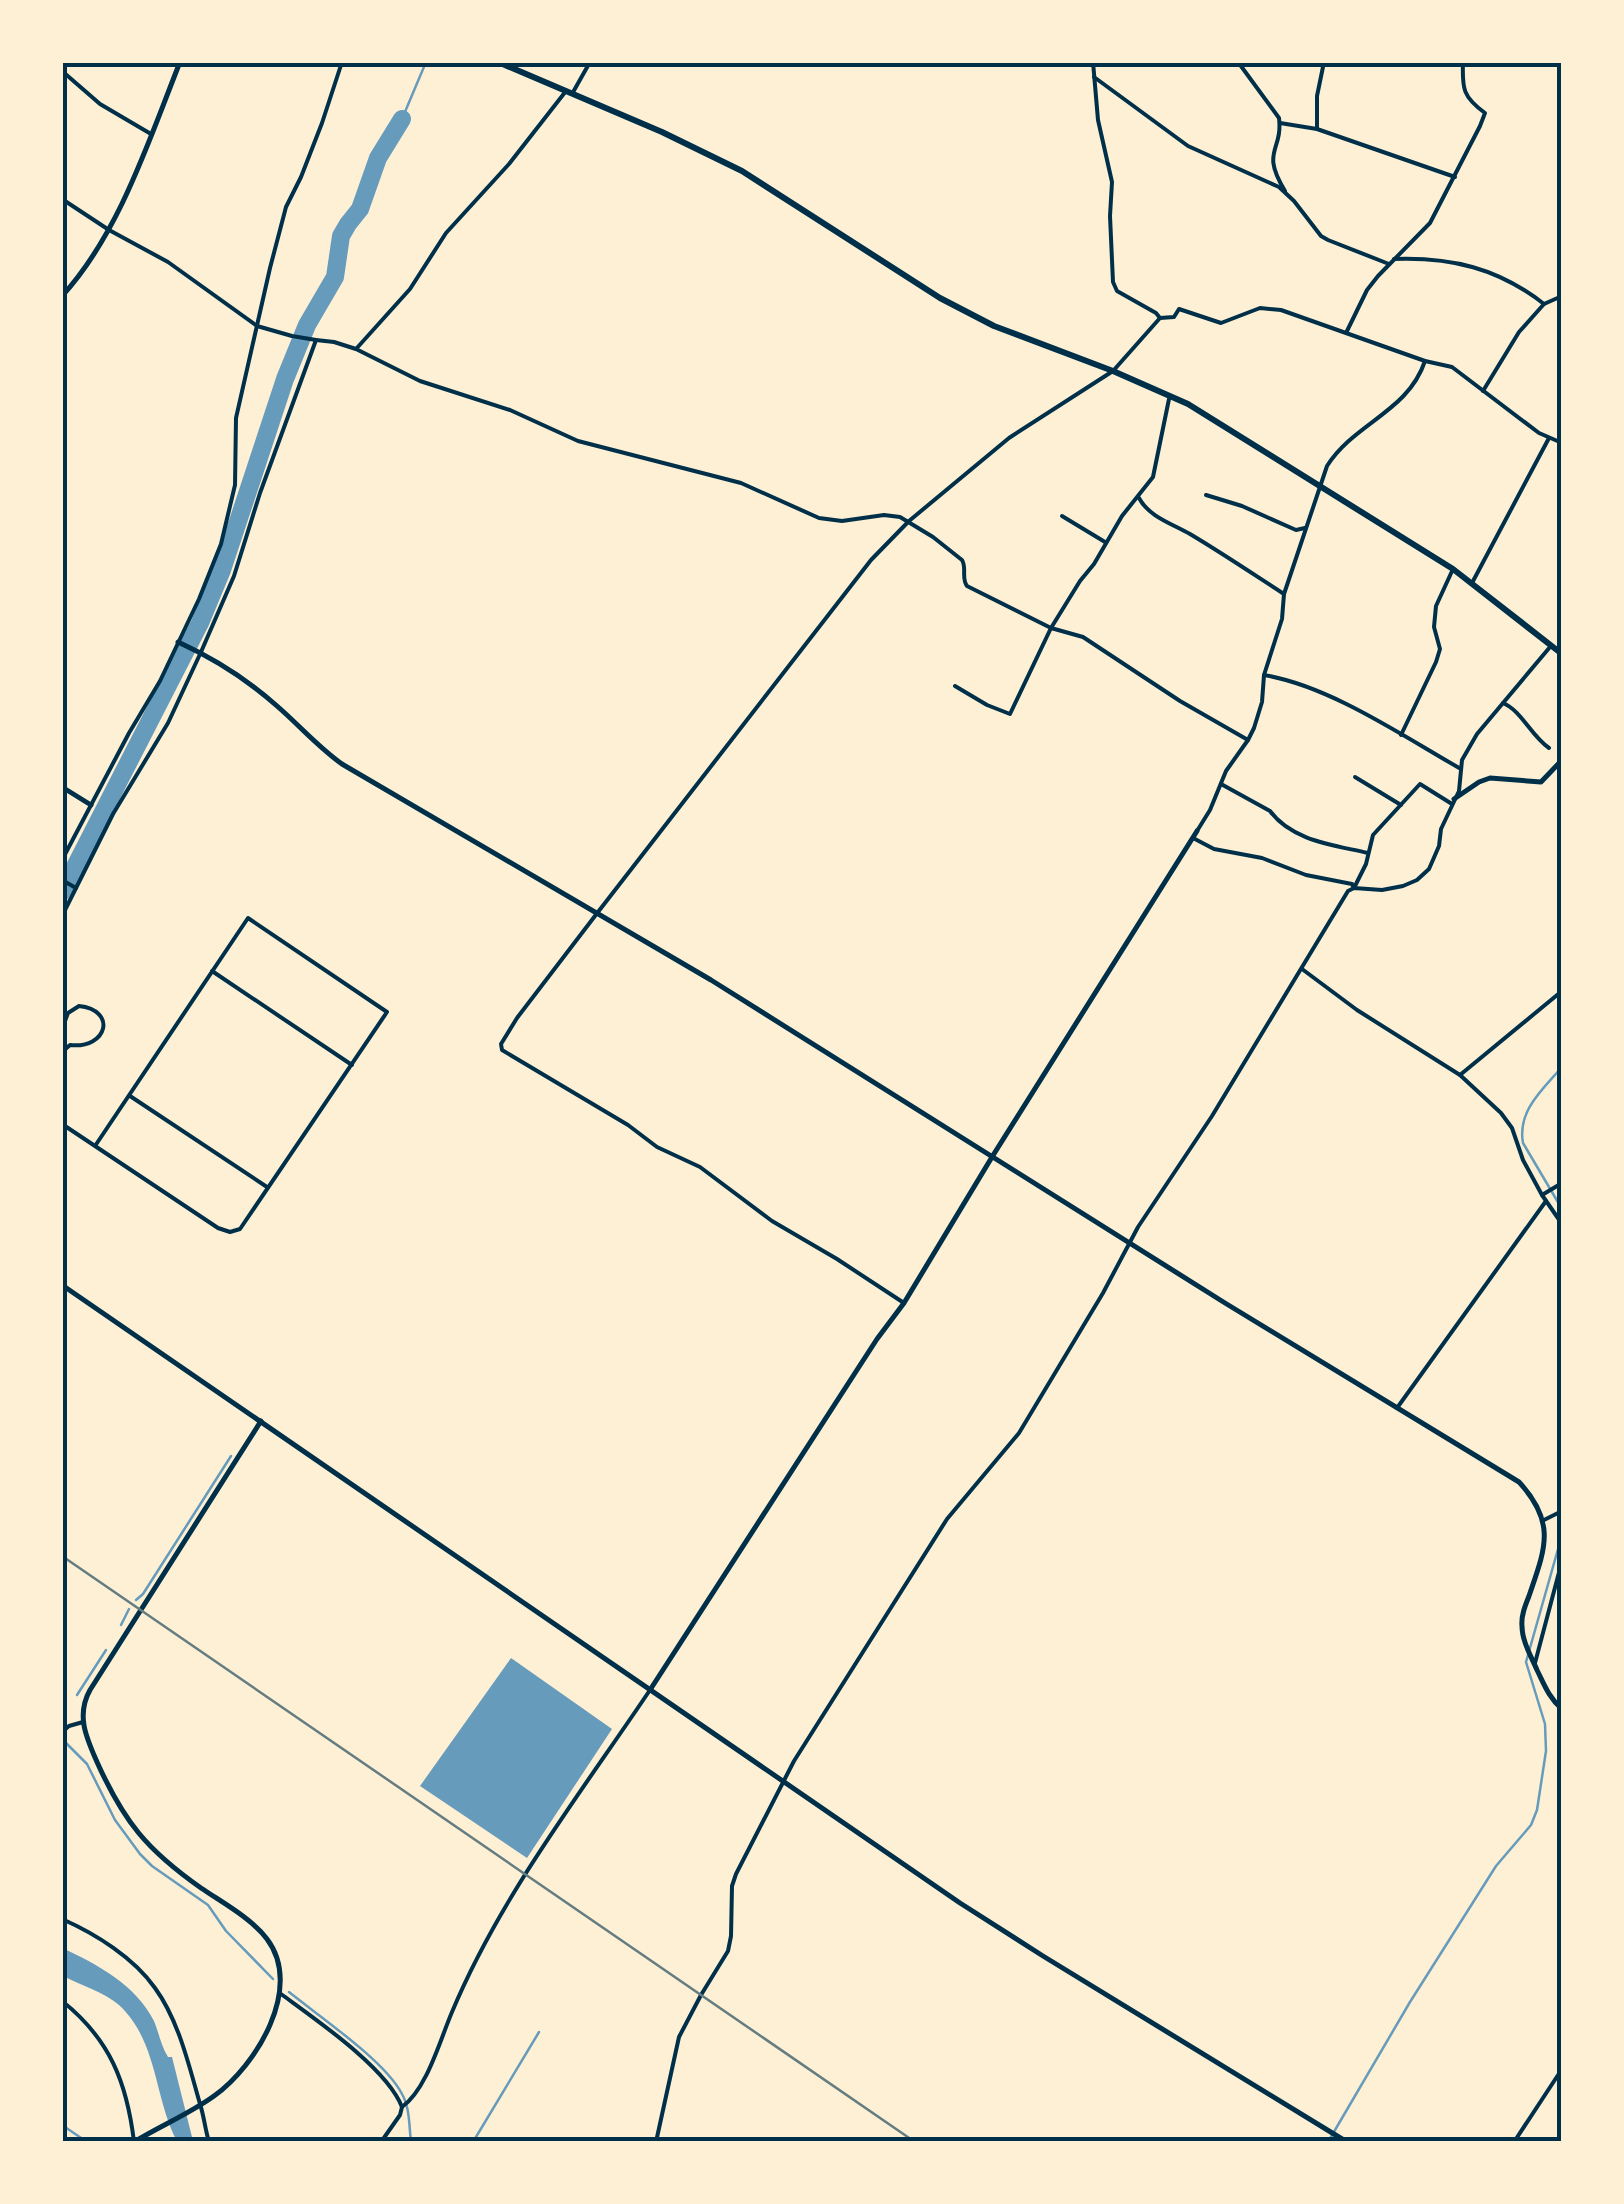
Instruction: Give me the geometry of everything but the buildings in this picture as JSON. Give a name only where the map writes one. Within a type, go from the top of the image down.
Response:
[{"type":"main road","points":[[498,62],[742,171],[972,316],[1170,394],[1453,569],[1562,654]]},
{"type":"street","points":[[62,296],[76,282],[110,230],[180,62]]},
{"type":"street","points":[[62,860],[180,643],[221,544],[235,485],[236,418],[286,207],[311,152],[342,62]]},
{"type":"street","points":[[356,349],[410,289],[446,233],[509,164],[590,62]]},
{"type":"street","points":[[1093,62],[1098,120],[1112,182],[1113,282],[1117,291],[1160,318]]},
{"type":"street","points":[[1238,62],[1280,123],[1317,129],[1455,177]]},
{"type":"street","points":[[1317,129],[1317,96],[1324,62]]},
{"type":"street","points":[[1346,332],[1367,290],[1430,222],[1484,114],[1462,87],[1463,62]]},
{"type":"street","points":[[62,71],[100,104],[151,134]]},
{"type":"street","points":[[1094,77],[1188,146],[1269,181],[1287,195]]},
{"type":"street","points":[[1280,123],[1272,159],[1276,176],[1321,236],[1392,262],[1416,258],[1476,267],[1497,274],[1544,304]]},
{"type":"street","points":[[62,199],[168,262],[257,326],[356,349],[420,381],[510,410],[578,442],[730,480],[819,518],[842,521],[884,514],[909,521],[962,560],[967,586],[1051,628],[1083,636],[1180,701],[1248,740]]},
{"type":"street","points":[[1483,390],[1519,332],[1544,304],[1562,296]]},
{"type":"street","points":[[904,1303],[772,1221],[700,1167],[658,1147],[502,1050],[501,1044],[518,1018],[598,912],[870,560],[909,521],[1009,438],[1113,370],[1160,318],[1174,316],[1180,309],[1221,323],[1260,308],[1281,310],[1452,368],[1549,438],[1562,442]]},
{"type":"street","points":[[62,916],[120,800],[168,723],[234,576],[313,339]]},
{"type":"street","points":[[381,2142],[428,2070],[489,1934],[904,1303],[1210,810],[1226,771],[1248,740],[1262,702],[1264,675],[1282,618],[1284,594],[1327,466],[1335,453],[1405,396],[1425,360]]},
{"type":"street","points":[[956,686],[1010,714],[1051,628],[1122,516],[1153,478],[1170,394]]},
{"type":"street","points":[[1472,583],[1549,438]]},
{"type":"street","points":[[1206,495],[1296,530],[1305,528]]},
{"type":"street","points":[[1138,498],[1166,522],[1284,594]]},
{"type":"street","points":[[1062,516],[1105,542]]},
{"type":"street","points":[[1401,735],[1436,662],[1440,649],[1434,627],[1436,606],[1453,569]]},
{"type":"street","points":[[180,643],[199,651],[262,693],[342,764],[711,980],[1129,1244],[1519,1482],[1539,1508],[1545,1537],[1522,1615],[1522,1628],[1548,1695],[1562,1709]]},
{"type":"street","points":[[656,2142],[680,2037],[728,1951],[736,1874],[784,1781],[947,1519],[1019,1433],[1138,1227],[1212,1116],[1348,891],[1403,886],[1428,869],[1436,857],[1441,829],[1459,791],[1462,760],[1476,734],[1551,646]]},
{"type":"street","points":[[1264,675],[1297,682],[1351,708],[1461,770]]},
{"type":"street","points":[[1503,702],[1512,706],[1549,748]]},
{"type":"street","points":[[1453,802],[1490,778],[1541,782],[1562,760]]},
{"type":"street","points":[[1355,776],[1401,805]]},
{"type":"street","points":[[1221,784],[1270,811],[1298,834],[1368,853]]},
{"type":"street","points":[[1354,888],[1366,864],[1373,836],[1420,784],[1453,802]]},
{"type":"street","points":[[62,787],[91,805]]},
{"type":"street","points":[[1195,835],[1214,849],[1262,858],[1306,875],[1352,884],[1354,888]]},
{"type":"street","points":[[62,880],[75,887]]},
{"type":"street","points":[[62,1124],[95,1146],[218,1228],[230,1232],[240,1229],[387,1012],[248,918],[95,1146]]},
{"type":"street","points":[[1302,969],[1357,1010],[1460,1075],[1501,1114],[1512,1128],[1523,1160],[1562,1224]]},
{"type":"street","points":[[212,971],[352,1065]]},
{"type":"street","points":[[1460,1075],[1562,991]]},
{"type":"street","points":[[62,1029],[66,1014],[78,1006],[92,1009],[104,1023],[95,1042],[70,1045],[62,1052]]},
{"type":"street","points":[[130,1096],[268,1188]]},
{"type":"street","points":[[1543,1194],[1559,1185]]},
{"type":"street","points":[[1397,1408],[1546,1201]]},
{"type":"street","points":[[62,1284],[997,1928],[1342,2140]]},
{"type":"street","points":[[62,2001],[112,2056],[122,2078],[136,2140],[199,2106],[226,2086],[249,2059],[271,2022],[281,1994],[279,1964],[266,1939],[253,1925],[163,1860],[133,1829],[112,1796],[92,1751],[82,1711],[90,1690],[260,1421]]},
{"type":"street","points":[[1543,1521],[1562,1511]]},
{"type":"street","points":[[1534,1661],[1562,1562]]},
{"type":"street","points":[[62,1732],[83,1722]]},
{"type":"street","points":[[62,1919],[130,1962],[156,1990],[170,2012],[209,2142]]},
{"type":"street","points":[[281,1994],[372,2068],[405,2105]]},
{"type":"street","points":[[1514,2142],[1562,2069]]},
{"type":"water","points":[[511,1658],[612,1729],[527,1858],[420,1786]]},
{"type":"water","points":[[62,1948],[114,1977],[146,2008],[168,2057],[172,2057],[193,2141],[177,2141],[148,2053],[132,2019],[113,2000],[63,1976]]},
{"type":"waterway","points":[[402,119],[426,62]]},
{"type":"waterway","points":[[62,892],[200,623],[222,570],[285,379],[307,325],[335,277],[341,236],[360,209],[378,158],[402,119]]},
{"type":"waterway","points":[[1562,1067],[1533,1101],[1522,1131],[1523,1143],[1562,1209]]},
{"type":"waterway","points":[[136,1600],[231,1456]]},
{"type":"waterway","points":[[1328,2142],[1410,2002],[1496,1866],[1531,1825],[1537,1810],[1546,1751],[1545,1724],[1526,1662],[1562,1535]]},
{"type":"waterway","points":[[121,1625],[129,1609]]},
{"type":"waterway","points":[[77,1695],[106,1650]]},
{"type":"waterway","points":[[65,1742],[87,1764],[115,1820],[140,1854],[208,1905],[226,1931],[273,1979]]},
{"type":"waterway","points":[[289,1992],[367,2054],[394,2081],[406,2105],[411,2142]]},
{"type":"waterway","points":[[473,2142],[539,2032]]},
{"type":"waterway","points":[[62,2125],[87,2142]]},
{"type":"railway","points":[[62,1556],[915,2142]]}]
